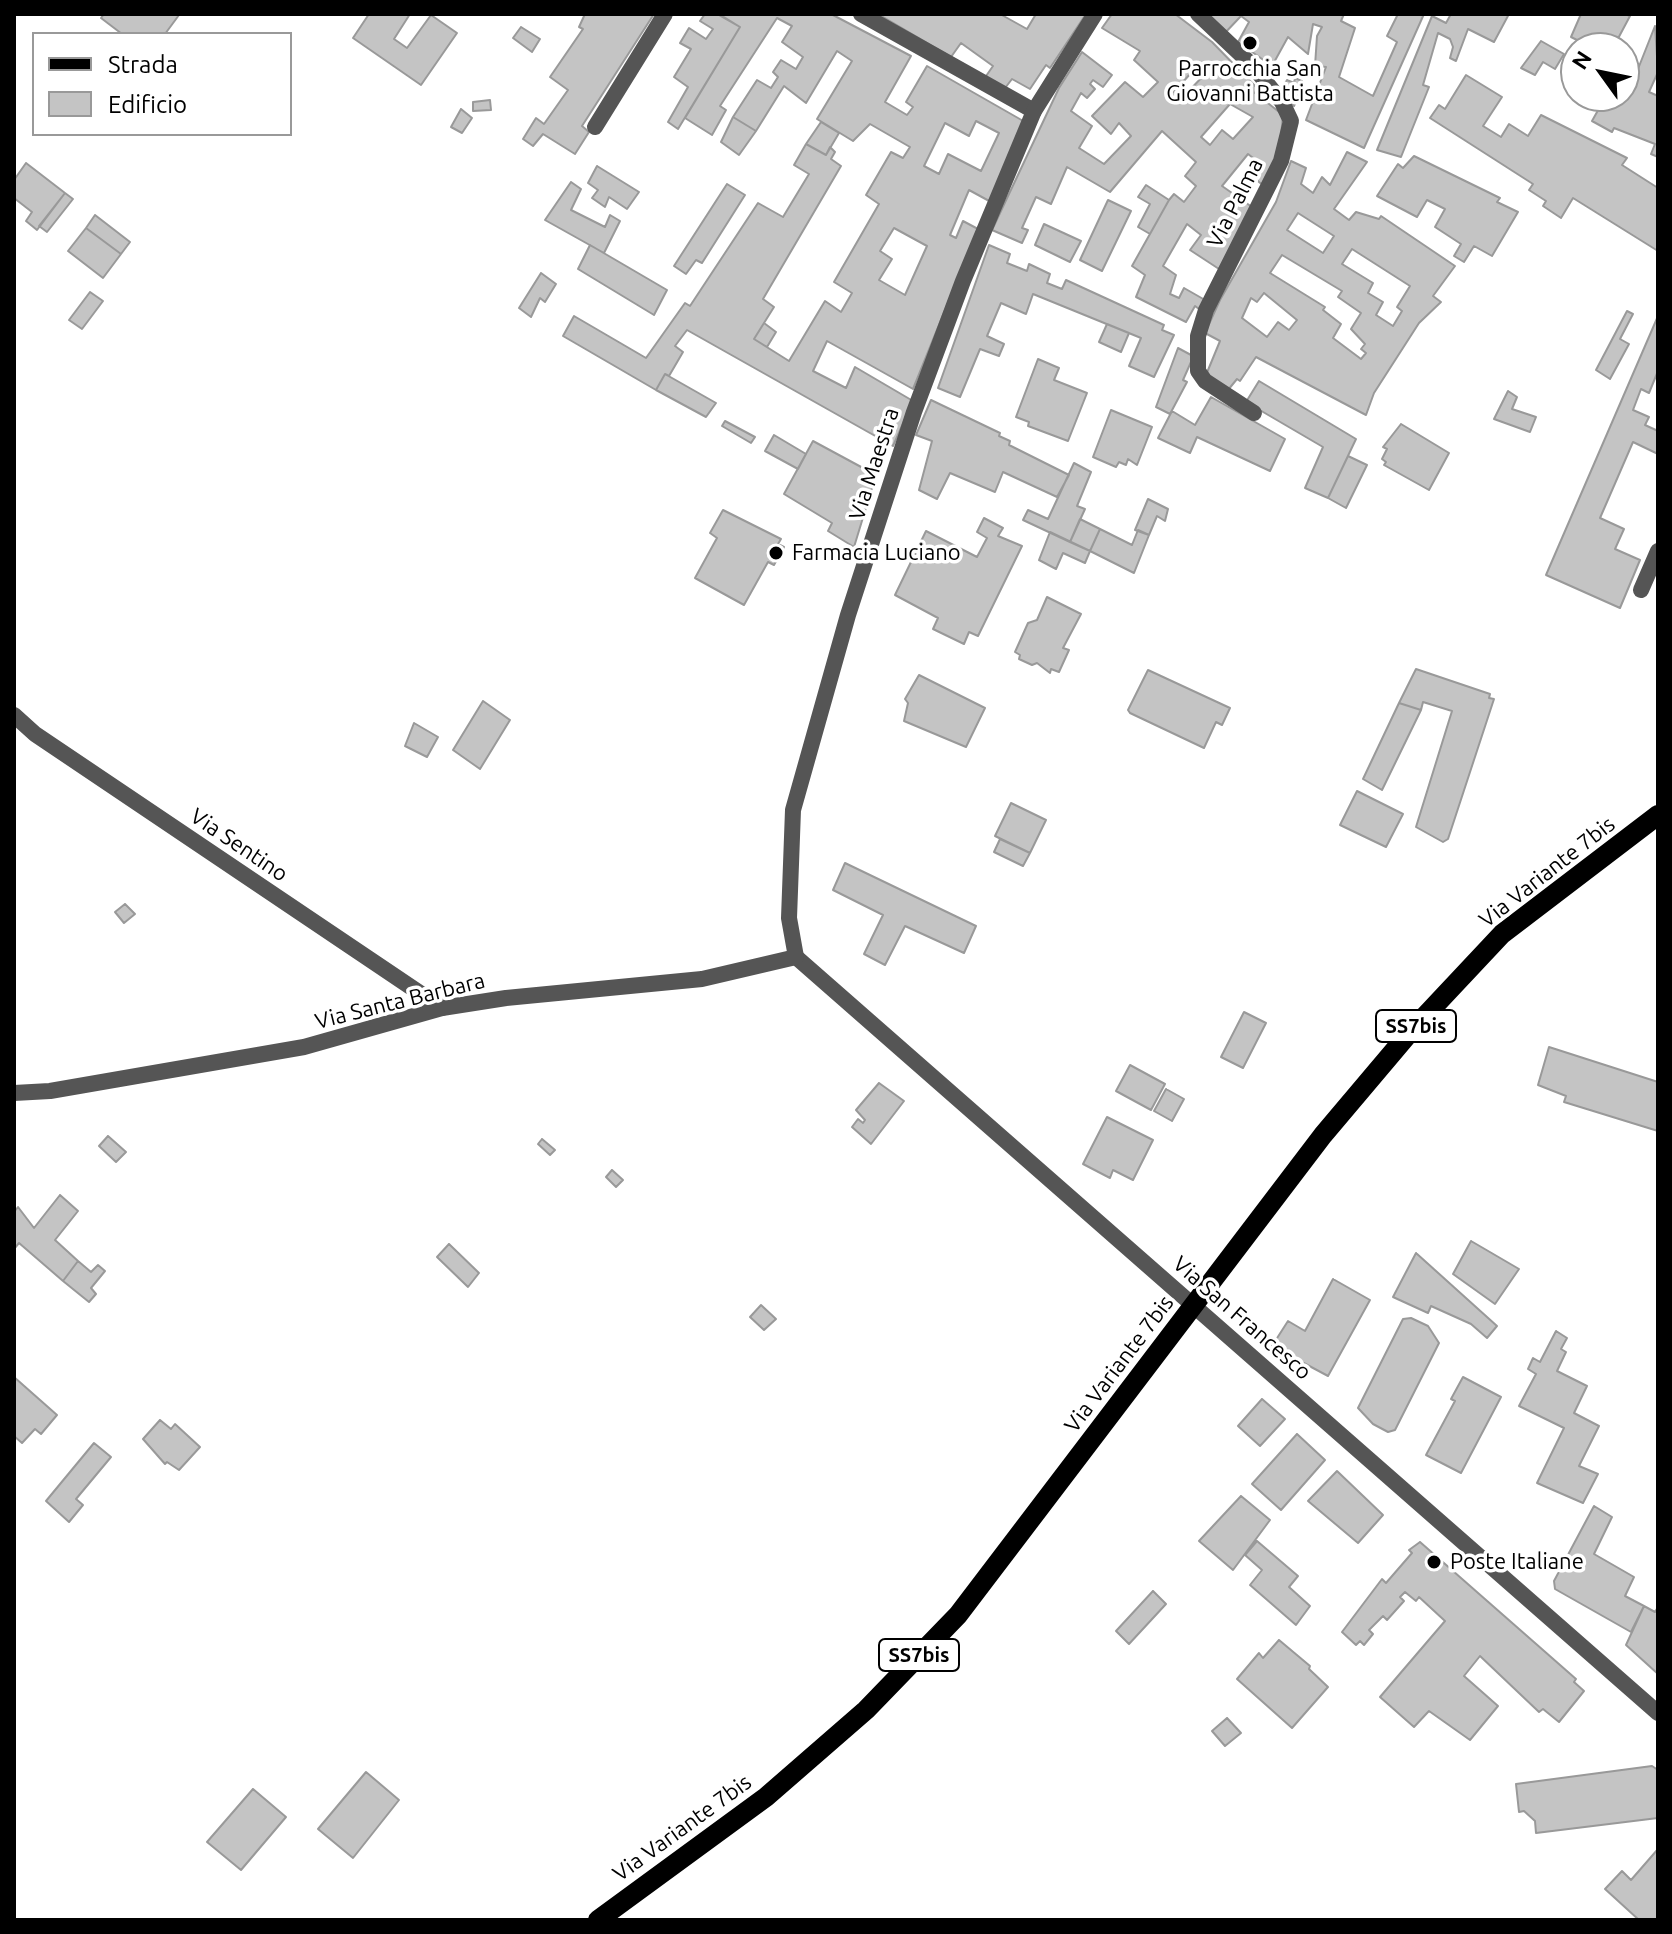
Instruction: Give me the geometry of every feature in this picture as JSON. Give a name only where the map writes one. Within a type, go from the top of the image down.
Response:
[{"type":"main road","name":"Via Variante 7bis","points":[[598,1920],[766,1797],[876,1699],[958,1615],[1332,1124],[1410,1032],[1492,945],[1658,815]]},
{"type":"street","points":[[595,127],[665,14]]},
{"type":"street","points":[[861,14],[1034,111]]},
{"type":"street","name":"Via Maestra","points":[[796,957],[789,918],[793,810],[848,615],[914,412],[963,281],[1034,111],[1095,14]]},
{"type":"street","name":"Via Palma","points":[[1198,14],[1252,65],[1282,102],[1291,121],[1281,161],[1206,310],[1198,336],[1198,371],[1205,381],[1254,413]]},
{"type":"street","points":[[1641,590],[1658,551]]},
{"type":"street","name":"Via Sentino","points":[[14,715],[35,734],[442,1008]]},
{"type":"street","name":"Via Santa Barbara","points":[[14,1093],[50,1091],[289,1050],[442,1008],[506,998],[702,979],[796,957]]},
{"type":"street","name":"Via San Francesco","points":[[796,957],[1658,1713]]},
{"type":"building","points":[[104,14],[179,15],[166,32],[119,32],[101,18]]},
{"type":"building","points":[[369,14],[410,14],[394,39],[407,48],[431,15],[457,33],[421,85],[353,38]]},
{"type":"building","points":[[585,14],[654,14],[582,126],[589,132],[575,154],[543,134],[533,146],[523,139],[536,118],[544,124],[568,90],[550,77],[583,29],[579,27]]},
{"type":"building","points":[[705,14],[717,14],[740,27],[678,129],[668,122],[688,87],[674,77],[691,49],[680,43],[689,28],[706,39],[713,29],[700,21]]},
{"type":"building","points":[[719,14],[831,14],[911,56],[885,102],[907,115],[913,107],[906,102],[927,66],[1025,122],[991,202],[969,190],[950,235],[956,238],[963,221],[978,229],[913,389],[827,341],[813,371],[846,388],[855,367],[913,401],[893,446],[687,330],[675,346],[683,352],[669,376],[665,374],[656,390],[563,336],[574,316],[646,358],[685,303],[690,306],[758,203],[783,217],[809,174],[794,165],[806,144],[826,155],[830,147],[835,152],[831,159],[841,166],[763,299],[774,307],[754,339],[789,361],[825,301],[841,312],[852,293],[834,282],[879,204],[866,195],[891,152],[903,158],[910,147],[870,124],[853,141],[817,119],[852,61],[837,51],[806,103],[784,86],[756,131],[733,117],[757,80],[771,88],[778,77],[773,72],[781,60],[796,69],[803,57],[782,42],[792,26],[777,18],[720,106],[726,110],[712,135],[685,118],[740,27]],"holes":[[[976,121],[999,133],[981,171],[948,154],[939,174],[924,166],[945,123],[969,136]],[[894,228],[927,246],[905,295],[879,280],[892,259],[880,251]]]},
{"type":"building","points":[[878,14],[1000,14],[1027,29],[1036,14],[1086,14],[1050,68],[1046,65],[1030,89],[1012,79],[1002,92],[984,79],[993,66],[961,43],[951,57]]},
{"type":"building","points":[[1112,14],[1175,14],[1212,42],[1257,88],[1255,93],[1283,115],[1279,156],[1264,186],[1254,178],[1261,164],[1248,154],[1222,186],[1252,207],[1219,269],[1190,250],[1201,235],[1187,224],[1163,266],[1176,275],[1170,294],[1179,298],[1184,288],[1205,300],[1199,309],[1195,306],[1186,322],[1136,297],[1145,275],[1132,266],[1169,200],[1174,194],[1184,202],[1196,186],[1185,176],[1196,162],[1162,131],[1110,192],[1067,167],[1051,204],[1036,197],[1022,228],[1028,230],[1022,243],[992,230],[1059,88],[1082,52],[1112,75],[1103,87],[1093,80],[1090,84],[1095,89],[1087,98],[1081,93],[1071,111],[1092,126],[1079,148],[1104,164],[1131,136],[1119,123],[1111,134],[1092,116],[1125,82],[1143,97],[1158,82],[1134,60],[1140,51],[1102,28]],"holes":[[[1199,64],[1208,71],[1181,99],[1174,92]],[[1230,104],[1253,117],[1233,139],[1222,130],[1210,145],[1201,137]]]},
{"type":"building","points":[[1205,14],[1344,14],[1341,21],[1355,28],[1339,77],[1373,96],[1397,42],[1387,36],[1398,14],[1424,14],[1364,148],[1306,120],[1326,67],[1315,66],[1317,36],[1322,27],[1313,24],[1308,54],[1288,37],[1272,66],[1238,42],[1249,22],[1241,16],[1224,34]]},
{"type":"building","points":[[1451,14],[1509,14],[1494,42],[1468,29],[1456,61],[1450,58],[1453,47],[1450,39],[1438,33],[1423,85],[1429,87],[1401,157],[1377,150],[1432,16],[1446,23]]},
{"type":"building","points":[[1581,14],[1630,16],[1622,32],[1573,32]]},
{"type":"building","points":[[1655,26],[1658,72],[1649,92],[1658,96],[1658,157],[1651,154],[1655,144],[1614,128],[1612,132],[1592,121],[1597,112],[1640,112],[1640,64]]},
{"type":"building","points":[[521,27],[540,39],[532,52],[513,38]]},
{"type":"building","points":[[1541,41],[1560,52],[1560,61],[1555,69],[1543,62],[1535,75],[1521,68]]},
{"type":"building","points":[[1466,75],[1502,97],[1483,126],[1501,137],[1509,124],[1528,136],[1541,115],[1627,158],[1622,165],[1658,188],[1658,251],[1573,198],[1561,218],[1543,206],[1546,201],[1529,190],[1533,184],[1430,118],[1439,105],[1445,109]]},
{"type":"building","points":[[1295,78],[1302,81],[1302,88],[1294,106],[1280,92],[1287,80],[1294,83]]},
{"type":"building","points":[[490,100],[491,110],[473,111],[473,102]]},
{"type":"building","points":[[461,109],[472,118],[462,133],[451,127]]},
{"type":"building","points":[[733,117],[756,131],[739,155],[721,142]]},
{"type":"building","points":[[821,122],[839,133],[826,155],[806,144]]},
{"type":"building","points":[[1347,152],[1367,162],[1334,209],[1349,220],[1356,212],[1379,219],[1381,216],[1455,266],[1433,296],[1441,302],[1419,323],[1374,393],[1366,415],[1256,357],[1240,381],[1237,379],[1228,390],[1206,375],[1220,341],[1205,333],[1220,300],[1276,202],[1291,161],[1306,168],[1301,184],[1313,193],[1322,177],[1330,185]],"holes":[[[1298,213],[1334,236],[1323,253],[1287,230]],[[1352,249],[1410,286],[1397,307],[1402,311],[1393,326],[1376,315],[1383,302],[1368,293],[1373,283],[1342,264]],[[1282,255],[1342,291],[1338,297],[1361,313],[1351,329],[1365,344],[1361,349],[1366,353],[1361,359],[1333,338],[1341,324],[1323,310],[1325,307],[1270,273]],[[1264,293],[1297,320],[1289,330],[1278,322],[1267,337],[1242,318],[1251,298],[1257,302]]]},
{"type":"building","points":[[1414,156],[1500,198],[1497,202],[1518,212],[1492,256],[1474,246],[1464,262],[1454,256],[1461,244],[1435,227],[1445,209],[1427,200],[1417,217],[1377,196],[1398,164],[1403,168]]},
{"type":"building","points":[[26,163],[65,193],[37,230],[26,221],[32,212],[14,198],[14,180]]},
{"type":"building","points":[[597,166],[639,192],[627,209],[609,197],[605,207],[592,198],[598,190],[588,183]]},
{"type":"building","points":[[571,182],[581,189],[571,210],[605,227],[610,215],[620,221],[604,253],[545,220]]},
{"type":"building","points":[[727,184],[745,195],[702,263],[696,260],[686,274],[674,266]]},
{"type":"building","points":[[1146,185],[1169,200],[1150,234],[1138,227],[1150,204],[1138,197]]},
{"type":"building","points":[[65,193],[73,199],[47,232],[39,226]]},
{"type":"building","points":[[1108,200],[1131,211],[1102,271],[1080,260]]},
{"type":"building","points":[[95,215],[130,242],[121,254],[86,228]]},
{"type":"building","points":[[1044,224],[1081,241],[1070,262],[1035,245]]},
{"type":"building","points":[[86,228],[121,254],[103,278],[68,251]]},
{"type":"building","points":[[590,245],[667,290],[654,315],[578,269]]},
{"type":"building","points":[[989,245],[1010,254],[1007,263],[1027,271],[1029,264],[1050,274],[1047,283],[1062,289],[1066,280],[1164,325],[1162,330],[1174,335],[1154,377],[1129,366],[1141,338],[1033,294],[1026,314],[1001,303],[987,336],[1004,344],[999,356],[980,349],[960,397],[938,388]]},
{"type":"building","points":[[541,273],[556,284],[545,302],[540,298],[531,317],[519,308]]},
{"type":"building","points":[[90,292],[103,301],[82,329],[69,320]]},
{"type":"building","points":[[1627,311],[1633,314],[1620,339],[1629,344],[1610,379],[1596,370]]},
{"type":"building","points":[[1658,316],[1658,371],[1649,393],[1641,389],[1633,410],[1649,417],[1645,425],[1658,431],[1658,454],[1633,442],[1600,518],[1624,529],[1615,549],[1640,560],[1620,608],[1546,575]]},
{"type":"building","points":[[764,323],[776,332],[767,347],[754,339]]},
{"type":"building","points":[[1107,324],[1129,333],[1121,352],[1099,342]]},
{"type":"building","points":[[1178,348],[1191,355],[1191,362],[1183,380],[1187,382],[1170,414],[1156,407]]},
{"type":"building","points":[[1038,359],[1059,368],[1054,380],[1087,393],[1068,441],[1028,426],[1029,422],[1016,417]]},
{"type":"building","points":[[665,374],[716,403],[706,417],[656,390]]},
{"type":"building","points":[[1259,381],[1356,439],[1328,498],[1305,488],[1323,447],[1246,402]]},
{"type":"building","points":[[1508,391],[1517,397],[1512,409],[1536,417],[1530,432],[1494,419]]},
{"type":"building","points":[[1211,397],[1285,439],[1270,471],[1197,437],[1190,453],[1158,438],[1172,411],[1195,425]]},
{"type":"building","points":[[931,400],[1000,433],[999,436],[1010,441],[1009,445],[1069,475],[1057,497],[1003,472],[995,492],[950,473],[937,499],[919,490],[932,441],[916,435]]},
{"type":"building","points":[[1111,410],[1152,427],[1137,465],[1128,459],[1126,465],[1119,462],[1116,467],[1093,457]]},
{"type":"building","points":[[725,421],[755,437],[751,443],[722,426]]},
{"type":"building","points":[[1401,424],[1449,453],[1429,490],[1384,465],[1386,462],[1382,459],[1387,449],[1383,447]]},
{"type":"building","points":[[774,435],[806,454],[798,469],[765,451]]},
{"type":"building","points":[[813,441],[876,475],[854,547],[828,531],[832,523],[784,494]]},
{"type":"building","points":[[1348,456],[1367,465],[1346,508],[1328,498]]},
{"type":"building","points":[[1074,463],[1091,472],[1077,506],[1085,509],[1070,542],[1023,520],[1028,510],[1048,519]]},
{"type":"building","points":[[1148,499],[1168,509],[1165,521],[1157,516],[1149,535],[1135,530]]},
{"type":"building","points":[[723,510],[781,539],[778,544],[784,547],[774,565],[768,562],[744,605],[695,578],[717,538],[710,533]]},
{"type":"building","points":[[984,518],[1003,528],[998,536],[1022,546],[978,636],[969,632],[964,644],[933,629],[938,618],[895,595],[926,531],[977,557],[987,538],[977,532]]},
{"type":"building","points":[[1080,519],[1100,529],[1090,551],[1070,542]]},
{"type":"building","points":[[1100,529],[1132,545],[1138,530],[1149,535],[1134,573],[1090,551]]},
{"type":"building","points":[[1050,532],[1090,551],[1085,563],[1063,553],[1056,569],[1039,560]]},
{"type":"building","points":[[1047,597],[1081,614],[1063,648],[1069,650],[1059,672],[1051,669],[1050,673],[1037,663],[1032,665],[1019,659],[1020,655],[1015,652],[1028,623],[1037,620]]},
{"type":"building","points":[[1416,669],[1490,694],[1489,698],[1494,699],[1448,839],[1443,842],[1416,827],[1452,711],[1423,702],[1421,710],[1399,703]]},
{"type":"building","points":[[1148,670],[1230,708],[1222,725],[1216,722],[1204,748],[1130,713],[1128,710]]},
{"type":"building","points":[[919,675],[985,708],[966,747],[904,721],[908,703],[905,699]]},
{"type":"building","points":[[483,701],[510,720],[480,769],[453,750]]},
{"type":"building","points":[[1399,703],[1421,710],[1382,790],[1363,779]]},
{"type":"building","points":[[414,723],[438,737],[427,757],[405,746]]},
{"type":"building","points":[[1357,791],[1403,814],[1386,847],[1340,825]]},
{"type":"building","points":[[1011,803],[1046,820],[1030,853],[995,836]]},
{"type":"building","points":[[1000,839],[1030,853],[1023,866],[994,852]]},
{"type":"building","points":[[845,863],[976,926],[964,953],[905,926],[885,965],[864,954],[883,915],[833,890]]},
{"type":"building","points":[[125,904],[135,914],[124,923],[115,912]]},
{"type":"building","points":[[1244,1012],[1266,1023],[1243,1068],[1221,1057]]},
{"type":"building","points":[[1549,1047],[1658,1082],[1658,1131],[1564,1102],[1566,1096],[1538,1085]]},
{"type":"building","points":[[1130,1065],[1165,1084],[1151,1110],[1116,1091]]},
{"type":"building","points":[[879,1083],[904,1101],[871,1144],[852,1127],[858,1119],[863,1123],[865,1120],[856,1110]]},
{"type":"building","points":[[1166,1089],[1184,1099],[1172,1121],[1154,1111]]},
{"type":"building","points":[[1107,1117],[1153,1140],[1133,1180],[1113,1170],[1110,1178],[1083,1164]]},
{"type":"building","points":[[108,1136],[126,1152],[116,1162],[99,1146]]},
{"type":"building","points":[[542,1139],[555,1150],[550,1155],[538,1144]]},
{"type":"building","points":[[612,1170],[623,1180],[616,1187],[606,1177]]},
{"type":"building","points":[[60,1195],[78,1211],[55,1240],[78,1261],[63,1281],[19,1243],[14,1249],[14,1212],[18,1207],[34,1228]]},
{"type":"building","points":[[1471,1241],[1519,1269],[1495,1304],[1453,1274]]},
{"type":"building","points":[[449,1244],[479,1273],[468,1287],[437,1257]]},
{"type":"building","points":[[1416,1253],[1497,1326],[1487,1338],[1471,1324],[1431,1306],[1428,1313],[1393,1297]]},
{"type":"building","points":[[78,1261],[91,1272],[98,1265],[105,1271],[91,1288],[96,1294],[89,1302],[63,1281]]},
{"type":"building","points":[[1333,1279],[1370,1300],[1328,1376],[1272,1346],[1288,1321],[1305,1331]]},
{"type":"building","points":[[761,1305],[776,1319],[764,1330],[750,1317]]},
{"type":"building","points":[[1411,1318],[1428,1326],[1439,1343],[1395,1430],[1388,1432],[1373,1424],[1358,1408],[1403,1319]]},
{"type":"building","points":[[1556,1331],[1567,1338],[1561,1349],[1566,1352],[1557,1371],[1587,1386],[1574,1413],[1599,1426],[1579,1466],[1598,1474],[1583,1503],[1537,1483],[1564,1428],[1519,1406],[1536,1374],[1528,1369],[1533,1358],[1540,1362]]},
{"type":"building","points":[[14,1377],[57,1415],[41,1434],[35,1429],[22,1443],[14,1436]]},
{"type":"building","points":[[1463,1377],[1501,1397],[1461,1473],[1426,1455],[1455,1401],[1451,1399]]},
{"type":"building","points":[[1262,1399],[1285,1419],[1260,1446],[1238,1426]]},
{"type":"building","points":[[160,1420],[171,1429],[175,1424],[200,1447],[179,1470],[167,1462],[165,1464],[143,1439]]},
{"type":"building","points":[[1297,1434],[1325,1460],[1281,1510],[1252,1484]]},
{"type":"building","points":[[94,1443],[111,1457],[76,1499],[83,1505],[69,1522],[46,1501]]},
{"type":"building","points":[[1337,1471],[1383,1515],[1358,1543],[1308,1501]]},
{"type":"building","points":[[1241,1496],[1270,1520],[1233,1570],[1199,1541]]},
{"type":"building","points":[[1594,1506],[1612,1517],[1594,1554],[1634,1577],[1625,1596],[1644,1606],[1631,1632],[1555,1589],[1554,1581]]},
{"type":"building","points":[[1257,1541],[1298,1576],[1289,1587],[1310,1606],[1296,1625],[1250,1585],[1262,1570],[1245,1555]]},
{"type":"building","points":[[1420,1542],[1576,1679],[1574,1682],[1584,1691],[1559,1722],[1543,1709],[1539,1712],[1480,1656],[1464,1676],[1498,1706],[1470,1740],[1429,1711],[1414,1727],[1380,1697],[1445,1621],[1419,1597],[1416,1601],[1405,1592],[1400,1597],[1404,1601],[1387,1620],[1383,1616],[1369,1630],[1373,1634],[1364,1645],[1360,1641],[1356,1645],[1342,1632],[1382,1579],[1386,1583],[1412,1553],[1409,1550]]},
{"type":"building","points":[[1153,1591],[1166,1604],[1129,1644],[1116,1631]]},
{"type":"building","points":[[1644,1606],[1655,1612],[1658,1607],[1658,1674],[1626,1645]]},
{"type":"building","points":[[1279,1640],[1310,1666],[1309,1669],[1328,1687],[1292,1728],[1237,1679],[1259,1653],[1263,1658]]},
{"type":"building","points":[[1227,1718],[1241,1733],[1225,1746],[1212,1731]]},
{"type":"building","points":[[1652,1766],[1658,1770],[1658,1818],[1536,1833],[1535,1821],[1524,1811],[1519,1812],[1516,1784]]},
{"type":"building","points":[[366,1772],[399,1800],[353,1858],[318,1829]]},
{"type":"building","points":[[253,1789],[286,1817],[241,1870],[207,1842]]},
{"type":"building","points":[[1658,1849],[1658,1920],[1639,1920],[1605,1889],[1622,1871],[1631,1880]]},
{"type":"place","name":"Parrocchia San Giovanni Battista","points":[[1250,43]]},
{"type":"place","name":"Farmacia Luciano","points":[[776,553]]},
{"type":"place","name":"Poste Italiane","points":[[1434,1562]]}]
